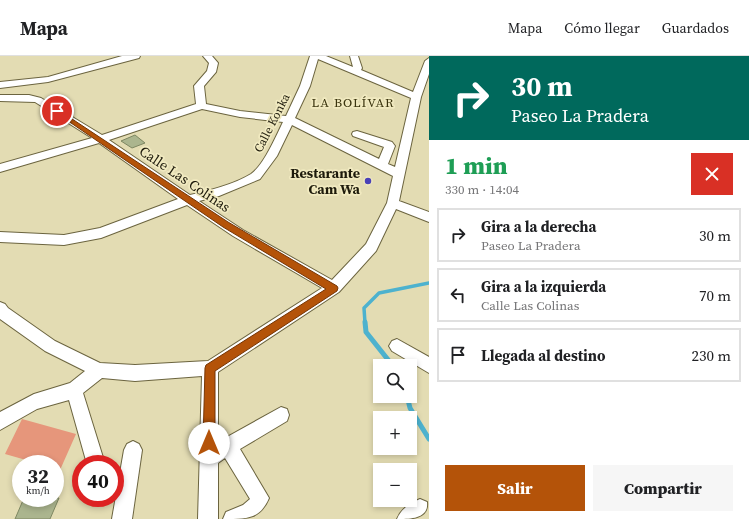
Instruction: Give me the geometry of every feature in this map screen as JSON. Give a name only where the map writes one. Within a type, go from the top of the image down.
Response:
[{"type":"street","points":[[0,85],[43,81],[136,56]]},
{"type":"street","points":[[201,106],[199,86],[211,72],[214,63],[207,56]]},
{"type":"street","name":"Calle Konka","points":[[0,237],[64,240],[101,233],[188,200],[215,193],[256,176],[272,156],[288,119],[305,86],[314,56]]},
{"type":"street","points":[[319,56],[416,97]]},
{"type":"street","points":[[354,56],[358,68],[356,71]]},
{"type":"street","points":[[0,308],[3,313],[50,346],[99,370],[135,373],[210,368],[334,288],[371,247],[393,203],[416,97],[429,61]]},
{"type":"street","points":[[0,98],[29,98],[38,100],[43,81]]},
{"type":"street","name":"Calle Las Colinas","points":[[38,100],[101,139],[238,233],[334,288]]},
{"type":"street","points":[[3,166],[101,139],[201,106],[240,114],[288,119],[399,174]]},
{"type":"street","points":[[356,134],[388,144],[390,146],[382,165]]},
{"type":"street","points":[[393,203],[429,217]]},
{"type":"street","points":[[397,346],[429,366]]},
{"type":"street","points":[[208,519],[210,368]]},
{"type":"street","points":[[0,420],[34,402],[74,390],[99,370]]},
{"type":"street","points":[[74,390],[94,455]]},
{"type":"street","points":[[209,458],[281,415]]},
{"type":"street","points":[[228,446],[260,498],[255,508],[233,519]]},
{"type":"street","points":[[122,519],[133,450]]},
{"type":"shaded area","points":[[22,419],[76,434],[64,461],[64,455],[12,456],[5,454]]},
{"type":"building","points":[[135,135],[145,143],[132,148],[121,141]]},
{"type":"building","points":[[20,507],[55,507],[50,519],[15,519]]},
{"type":"waterway","points":[[365,323],[364,308],[379,293],[429,283]]},
{"type":"waterway","points":[[365,322],[366,332],[387,359]]},
{"type":"waterway","points":[[409,403],[410,408],[429,439]]},
{"type":"place","name":"Restarante Cam Wa","points":[[368,181]]},
{"type":"district","name":"LA BOLÍVAR","points":[[353,102]]},
{"type":"route","points":[[57,111],[101,139],[225,225],[334,288],[210,368],[209,443]]}]
